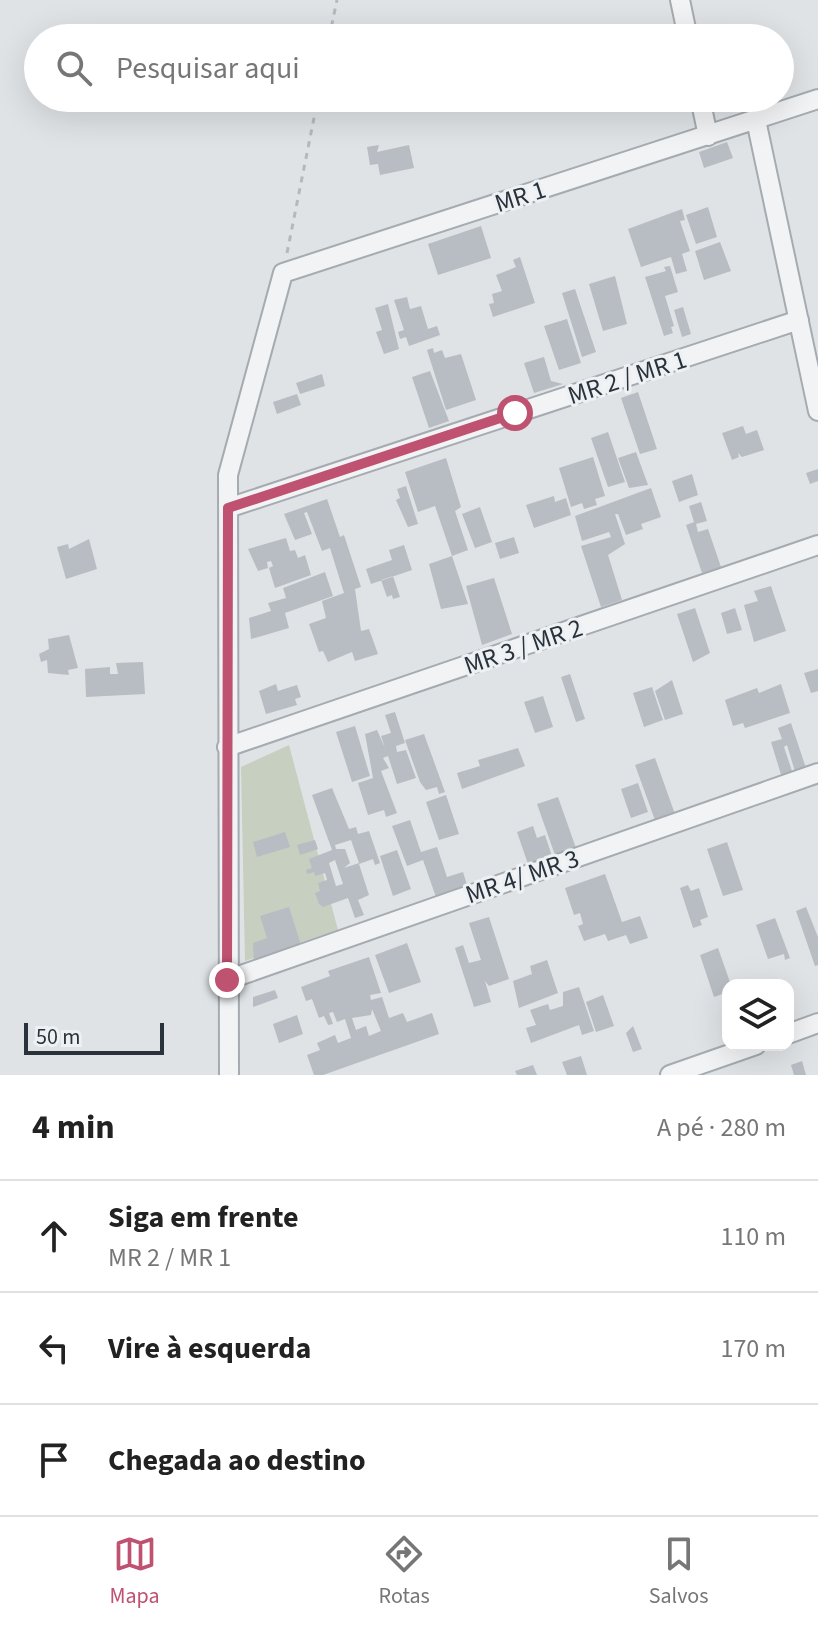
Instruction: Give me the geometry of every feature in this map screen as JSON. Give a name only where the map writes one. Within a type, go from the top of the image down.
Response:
[{"type":"street","points":[[680,0],[685,24]]},
{"type":"street","name":"MR 1","points":[[794,107],[818,99]]},
{"type":"street","points":[[703,112],[708,136]]},
{"type":"street","name":"MR 1","points":[[283,273],[780,112]]},
{"type":"street","points":[[756,120],[818,411]]},
{"type":"street","points":[[229,1075],[228,475],[283,273]]},
{"type":"street","name":"MR 2 / MR 1","points":[[228,508],[799,320]]},
{"type":"street","name":"MR 3 / MR 2","points":[[227,747],[818,545]]},
{"type":"street","name":"MR 4/ MR 3","points":[[227,980],[818,773]]},
{"type":"street","points":[[794,1032],[818,1023]]},
{"type":"street","points":[[670,1075],[739,1051]]},
{"type":"path","points":[[332,24],[337,0]]},
{"type":"path","points":[[283,273],[315,112]]},
{"type":"shaded area","points":[[289,745],[338,930],[245,961],[241,767]]},
{"type":"building","points":[[727,142],[733,158],[704,168],[699,152]]},
{"type":"building","points":[[379,145],[377,152],[409,145],[414,168],[380,175],[378,164],[370,165],[367,147]]},
{"type":"building","points":[[708,207],[717,237],[696,244],[686,215]]},
{"type":"building","points":[[682,209],[685,220],[680,221],[690,251],[682,254],[687,271],[676,274],[671,257],[641,267],[628,229]]},
{"type":"building","points":[[481,226],[491,258],[438,275],[428,244]]},
{"type":"building","points":[[720,242],[731,271],[704,280],[695,251]]},
{"type":"building","points":[[520,257],[535,303],[493,317],[489,304],[494,303],[492,294],[502,291],[496,275],[516,267],[513,260]]},
{"type":"building","points":[[670,266],[678,292],[665,296],[674,326],[671,327],[673,333],[664,336],[645,277],[666,271],[664,267]]},
{"type":"building","points":[[615,276],[627,324],[603,331],[589,284]]},
{"type":"building","points":[[575,289],[596,352],[582,357],[562,293]]},
{"type":"building","points":[[407,297],[410,309],[421,306],[428,329],[437,326],[440,335],[409,346],[406,337],[400,339],[398,332],[404,330],[394,300]]},
{"type":"building","points":[[388,304],[399,349],[384,354],[376,332],[382,330],[375,308]]},
{"type":"building","points":[[683,307],[691,334],[682,337],[674,310]]},
{"type":"building","points":[[567,319],[581,363],[559,370],[544,326]]},
{"type":"building","points":[[433,348],[434,353],[442,350],[445,358],[461,354],[476,400],[446,410],[427,350]]},
{"type":"building","points":[[544,357],[551,381],[563,384],[534,393],[524,363]]},
{"type":"building","points":[[430,371],[449,421],[429,428],[412,377]]},
{"type":"building","points":[[322,374],[325,386],[300,394],[296,383]]},
{"type":"building","points":[[638,392],[657,449],[640,454],[621,398]]},
{"type":"building","points":[[297,394],[301,405],[277,414],[273,402]]},
{"type":"building","points":[[743,426],[746,434],[757,430],[764,450],[742,457],[738,453],[739,457],[732,460],[722,433]]},
{"type":"building","points":[[608,432],[625,482],[608,487],[591,438]]},
{"type":"building","points":[[636,452],[648,485],[629,488],[618,458]]},
{"type":"building","points":[[593,457],[605,496],[595,499],[597,505],[584,509],[582,503],[571,507],[559,468]]},
{"type":"building","points":[[446,458],[461,507],[455,511],[468,550],[452,556],[435,506],[418,512],[405,472]]},
{"type":"building","points":[[818,469],[818,481],[810,484],[806,473]]},
{"type":"building","points":[[692,474],[698,495],[679,502],[672,481]]},
{"type":"building","points":[[406,486],[418,524],[408,527],[396,500],[400,498],[397,489]]},
{"type":"building","points":[[651,488],[661,517],[641,524],[643,529],[626,535],[618,514],[615,514],[625,544],[608,555],[622,600],[601,607],[581,546],[611,537],[609,532],[582,541],[575,516]]},
{"type":"building","points":[[554,496],[555,502],[566,498],[571,515],[534,528],[526,505]]},
{"type":"building","points":[[327,499],[340,537],[344,535],[361,587],[355,589],[361,631],[369,629],[378,654],[355,661],[352,652],[328,662],[323,651],[319,652],[309,624],[326,618],[322,601],[344,593],[330,548],[322,551],[307,512],[304,513],[312,534],[295,540],[284,514]]},
{"type":"building","points":[[701,502],[707,521],[696,524],[698,532],[708,529],[721,567],[702,573],[686,525],[694,522],[689,506]]},
{"type":"building","points":[[480,507],[492,542],[475,548],[462,514]]},
{"type":"building","points":[[514,537],[519,553],[500,559],[495,543]]},
{"type":"building","points":[[286,538],[290,551],[295,550],[298,558],[305,555],[311,575],[275,588],[269,568],[273,566],[271,561],[267,562],[268,568],[258,571],[248,549]]},
{"type":"building","points":[[89,539],[97,569],[66,579],[57,547],[68,544],[69,549]]},
{"type":"building","points":[[404,545],[412,570],[371,584],[366,569],[392,560],[389,550]]},
{"type":"building","points":[[452,556],[468,604],[441,609],[429,564]]},
{"type":"building","points":[[325,572],[333,596],[285,613],[289,628],[251,639],[249,618],[271,611],[268,603],[286,598],[283,588]]},
{"type":"building","points":[[393,576],[400,597],[393,599],[392,595],[387,597],[381,580]]},
{"type":"building","points":[[494,578],[512,634],[482,645],[466,586]]},
{"type":"building","points":[[771,586],[786,631],[754,642],[744,605],[758,601],[754,591]]},
{"type":"building","points":[[695,608],[710,653],[693,662],[677,614]]},
{"type":"building","points":[[735,608],[742,630],[727,634],[721,613]]},
{"type":"building","points":[[69,635],[78,668],[68,670],[69,675],[48,673],[47,660],[41,662],[39,654],[49,649],[48,639]]},
{"type":"building","points":[[143,662],[145,694],[86,697],[85,669],[110,667],[110,674],[118,674],[116,663]]},
{"type":"building","points":[[818,669],[818,691],[811,693],[804,673]]},
{"type":"building","points":[[570,674],[585,719],[576,722],[561,677]]},
{"type":"building","points":[[672,680],[683,714],[665,720],[655,691]]},
{"type":"building","points":[[276,684],[278,691],[297,685],[301,697],[295,699],[297,705],[266,714],[259,691]]},
{"type":"building","points":[[781,684],[790,713],[745,728],[743,723],[733,726],[725,700],[757,688],[759,693]]},
{"type":"building","points":[[652,687],[663,720],[644,727],[633,693]]},
{"type":"building","points":[[543,696],[553,727],[535,733],[524,702]]},
{"type":"building","points":[[395,712],[405,743],[396,746],[397,752],[406,750],[416,778],[397,784],[388,756],[383,758],[389,768],[381,771],[397,813],[386,817],[384,810],[368,815],[358,783],[373,778],[365,734],[377,730],[385,748],[381,736],[391,733],[385,715]]},
{"type":"building","points":[[791,723],[807,771],[796,775],[787,745],[784,747],[794,777],[783,781],[771,742],[782,739],[778,728]]},
{"type":"building","points":[[355,726],[370,776],[352,782],[336,732]]},
{"type":"building","points":[[424,734],[445,792],[439,794],[437,787],[426,790],[420,782],[405,740]]},
{"type":"building","points":[[518,748],[525,766],[462,789],[457,773],[480,766],[478,760]]},
{"type":"building","points":[[655,758],[676,817],[656,823],[635,765]]},
{"type":"building","points":[[638,783],[648,812],[631,818],[621,789]]},
{"type":"building","points":[[332,788],[349,829],[356,827],[358,834],[369,831],[380,863],[375,865],[373,859],[359,864],[369,895],[358,900],[364,915],[355,918],[348,898],[323,907],[319,904],[315,893],[320,891],[318,883],[327,880],[325,873],[315,876],[314,872],[307,874],[306,870],[312,868],[309,859],[332,850],[312,795]],"holes":[[[351,840],[359,863],[344,868],[350,863],[345,849],[336,849],[335,845]],[[335,860],[343,884],[336,886],[329,863]]]},
{"type":"building","points":[[446,795],[459,834],[439,840],[426,802]]},
{"type":"building","points":[[558,797],[577,851],[556,858],[537,804]]},
{"type":"building","points":[[410,820],[421,852],[437,847],[447,877],[463,872],[468,888],[437,900],[423,860],[407,866],[392,826]]},
{"type":"building","points":[[533,826],[537,838],[545,835],[553,859],[529,867],[517,832]]},
{"type":"building","points":[[285,832],[290,847],[257,857],[253,842]]},
{"type":"building","points":[[315,840],[318,849],[300,855],[297,845]]},
{"type":"building","points":[[727,842],[743,890],[723,896],[707,849]]},
{"type":"building","points":[[397,850],[411,889],[393,896],[380,856]]},
{"type":"building","points":[[605,874],[622,922],[640,916],[648,938],[630,944],[626,935],[608,941],[605,934],[584,941],[578,926],[583,924],[580,913],[574,915],[565,888]]},
{"type":"building","points":[[688,885],[691,891],[699,888],[708,917],[700,920],[702,925],[693,928],[680,888]]},
{"type":"building","points":[[289,907],[302,948],[281,955],[280,952],[274,953],[275,957],[254,964],[253,943],[267,938],[260,916]]},
{"type":"building","points":[[806,907],[818,937],[818,965],[815,966],[796,911]]},
{"type":"building","points":[[489,917],[509,979],[489,986],[485,981],[491,1002],[474,1007],[455,948],[463,945],[469,963],[481,960],[469,923]]},
{"type":"building","points":[[775,918],[790,958],[785,960],[784,954],[768,959],[756,925]]},
{"type":"building","points":[[407,943],[421,982],[389,993],[375,955]]},
{"type":"building","points":[[718,948],[729,979],[722,979],[722,994],[714,997],[700,955]]},
{"type":"building","points":[[369,957],[381,993],[370,995],[371,1000],[382,997],[389,1018],[403,1013],[407,1022],[432,1013],[439,1034],[323,1075],[314,1075],[307,1055],[320,1050],[317,1043],[335,1035],[338,1043],[351,1038],[345,1019],[337,1022],[333,1012],[329,1013],[333,1024],[328,1025],[324,1016],[319,1018],[312,999],[306,1001],[301,987],[330,976],[328,971]],"holes":[[[372,1009],[381,1031],[369,1036],[366,1026],[356,1030],[352,1018],[371,1015]]]},
{"type":"building","points":[[547,960],[558,993],[519,1008],[513,981],[532,974],[530,966]]},
{"type":"building","points":[[579,987],[594,1031],[582,1035],[579,1025],[531,1043],[526,1028],[536,1025],[530,1010],[548,1004],[550,1010],[563,1006],[563,992]]},
{"type":"building","points":[[275,990],[278,998],[253,1007],[253,997]]},
{"type":"building","points":[[603,995],[614,1026],[596,1032],[586,1002]]},
{"type":"building","points":[[297,1015],[303,1034],[279,1043],[273,1024]]},
{"type":"building","points":[[633,1026],[642,1049],[633,1052],[626,1033]]},
{"type":"building","points":[[581,1056],[587,1075],[567,1075],[562,1062]]},
{"type":"building","points":[[802,1061],[806,1075],[794,1075],[791,1065]]},
{"type":"building","points":[[533,1065],[537,1075],[517,1075],[515,1071]]},
{"type":"route","points":[[227,980],[228,508],[515,413]]}]
